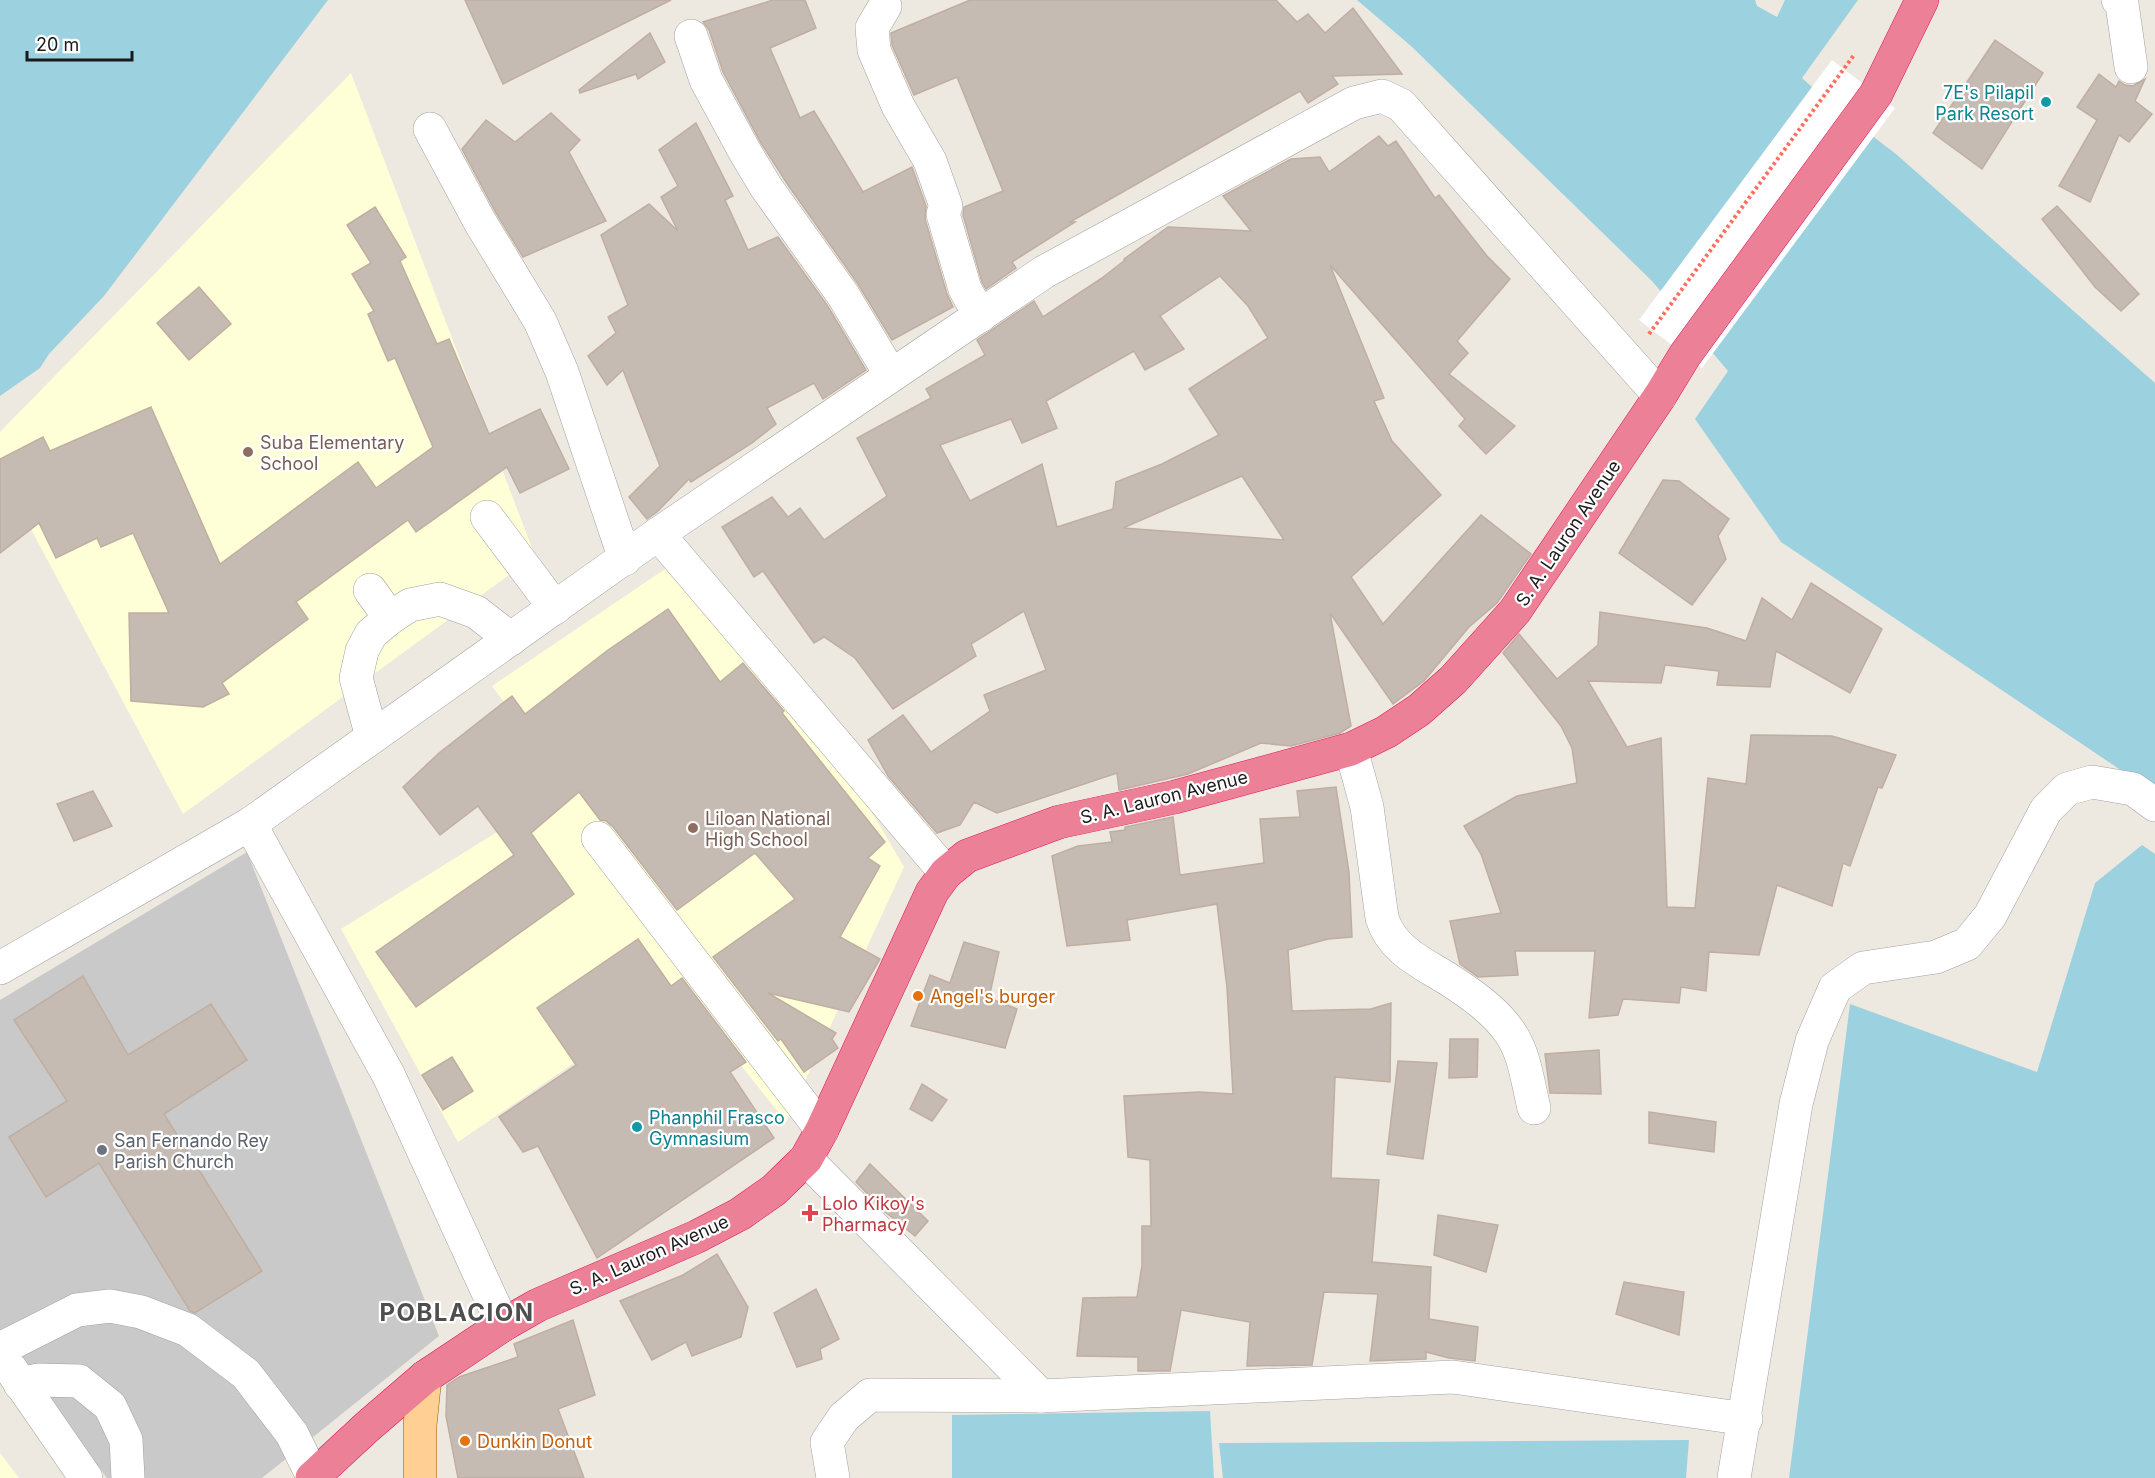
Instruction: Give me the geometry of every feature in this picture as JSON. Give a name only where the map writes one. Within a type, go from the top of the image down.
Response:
[{"type":"highway","name":"S. A. Lauron Avenue","points":[[313,1477],[425,1377],[503,1325],[538,1305],[696,1238],[740,1214],[774,1190],[806,1159],[822,1130],[932,892],[946,873],[967,856],[1059,822],[1175,796],[1351,749],[1386,732],[1419,710],[1453,680],[1515,611],[1660,396],[1685,355],[1876,94],[1922,0]]},
{"type":"main road","points":[[420,1478],[420,1425],[425,1377]]},
{"type":"street","points":[[2118,0],[2122,4],[2131,67]]},
{"type":"street","points":[[885,6],[872,28],[874,50],[898,106],[930,161],[946,206],[943,214],[965,289],[980,316]]},
{"type":"street","points":[[691,36],[706,80],[745,153],[766,187],[843,295],[891,375]]},
{"type":"street","points":[[0,968],[250,824],[658,534],[1044,272],[1354,102],[1382,96],[1401,105],[1660,396]]},
{"type":"street","points":[[430,129],[480,222],[540,321],[562,372],[625,559]]},
{"type":"street","points":[[487,517],[555,608]]},
{"type":"street","points":[[658,534],[946,873]]},
{"type":"street","points":[[370,590],[390,618]]},
{"type":"street","points":[[372,737],[356,678],[362,651],[371,634],[390,618],[411,605],[440,599],[476,612],[511,639]]},
{"type":"street","points":[[1351,749],[1367,807],[1382,918],[1388,932],[1396,943],[1417,962],[1474,996],[1505,1025],[1519,1049],[1534,1108]]},
{"type":"street","points":[[1734,1478],[1746,1419],[1796,1104],[1812,1041],[1835,988],[1863,968],[1935,957],[1967,944],[1990,916],[2046,810],[2067,789],[2091,782],[2133,789],[2155,805]]},
{"type":"street","points":[[250,824],[389,1076],[503,1325]]},
{"type":"street","points":[[598,838],[822,1130]]},
{"type":"street","points":[[806,1159],[1041,1396]]},
{"type":"street","points":[[86,1478],[20,1384],[0,1350],[78,1310],[110,1306],[141,1312],[188,1330],[246,1374],[292,1434],[313,1477]]},
{"type":"street","points":[[833,1478],[827,1442],[844,1417],[870,1395],[1041,1396],[1453,1377],[1746,1419]]},
{"type":"street","points":[[20,1384],[38,1380],[79,1381],[110,1406],[126,1440],[128,1478]]},
{"type":"path","points":[[1652,330],[1844,69]]},
{"type":"shaded area","name":"Suba Elementary School","points":[[351,73],[535,556],[183,814],[0,471],[0,432]]},
{"type":"shaded area","name":"Liloan National High School","points":[[674,563],[848,772],[904,867],[786,1122],[681,990],[458,1142],[341,929],[568,788],[492,686]]},
{"type":"shaded area","points":[[247,852],[439,1336],[262,1478],[107,1478],[0,1334],[0,1000]]},
{"type":"shaded area","points":[[0,1453],[19,1478],[0,1478]]},
{"type":"water","points":[[0,0],[328,0],[104,296],[49,354],[40,368],[0,396]]},
{"type":"water","points":[[1357,0],[1755,0],[1757,6],[1777,17],[1785,0],[1858,0],[1802,78],[1832,105],[1896,154],[2155,383],[2155,793],[1781,542],[1695,419],[1728,371],[1652,281],[1411,46]]},
{"type":"water","points":[[2142,845],[2155,854],[2155,1478],[1789,1478],[1850,1004],[2037,1072],[2095,883]]},
{"type":"water","points":[[1210,1411],[1214,1478],[952,1478],[952,1415]]},
{"type":"water","points":[[1689,1440],[1686,1478],[1223,1478],[1219,1443]]},
{"type":"pier","points":[[1832,60],[1895,108],[1702,368],[1639,320]]},
{"type":"building","points":[[465,0],[671,0],[503,84]]},
{"type":"building","points":[[773,0],[805,0],[816,28],[770,48],[800,118],[814,111],[863,192],[912,167],[926,206],[925,219],[953,307],[892,340],[858,284],[761,143],[723,72],[709,30],[703,22]]},
{"type":"building","points":[[970,0],[1276,0],[1297,22],[1308,14],[1325,33],[1353,8],[1402,74],[1332,76],[1338,84],[1308,103],[1300,91],[1070,222],[1075,222],[1012,262],[1016,268],[986,289],[963,215],[964,207],[1003,191],[957,77],[914,95],[892,45],[891,33]]},
{"type":"building","points":[[650,33],[665,62],[638,79],[636,74],[580,93],[579,90]]},
{"type":"building","points":[[1995,40],[2043,73],[1982,169],[1933,133]]},
{"type":"building","points":[[2099,74],[2116,87],[2119,81],[2133,86],[2145,79],[2135,101],[2152,114],[2129,142],[2119,135],[2090,202],[2059,186],[2097,120],[2077,107]]},
{"type":"building","points":[[551,113],[580,140],[569,152],[606,221],[523,257],[496,213],[462,149],[486,120],[515,142]]},
{"type":"building","points":[[696,123],[733,196],[725,200],[748,250],[778,237],[827,305],[866,370],[823,399],[814,383],[767,408],[776,424],[752,443],[691,482],[689,479],[657,512],[647,519],[629,497],[660,466],[623,370],[607,385],[588,356],[616,333],[608,317],[628,305],[601,235],[649,204],[678,231],[661,197],[678,186],[659,150]]},
{"type":"building","points":[[1379,136],[1388,146],[1396,141],[1435,198],[1439,195],[1487,256],[1510,279],[1457,341],[1468,353],[1449,374],[1515,426],[1486,454],[1459,426],[1465,419],[1330,265],[1384,398],[1374,401],[1392,441],[1441,495],[1351,577],[1383,624],[1481,515],[1531,554],[1497,603],[1469,627],[1424,681],[1393,704],[1330,613],[1351,726],[1340,733],[1291,746],[1261,743],[1188,774],[1119,790],[1117,773],[997,813],[974,802],[960,825],[937,833],[888,776],[868,740],[903,715],[931,752],[990,711],[984,695],[1046,670],[1024,611],[971,644],[976,656],[893,709],[855,658],[824,637],[814,643],[763,571],[754,577],[722,527],[772,497],[788,517],[800,508],[824,540],[887,496],[857,438],[931,398],[926,389],[985,355],[977,340],[1034,301],[1043,317],[1102,278],[1168,227],[1251,231],[1223,196],[1291,159],[1320,157],[1329,172]],"holes":[[[1220,276],[1248,306],[1268,338],[1189,389],[1219,435],[1162,464],[1116,482],[1113,509],[1057,527],[1042,464],[970,501],[940,445],[1011,419],[1022,443],[1057,428],[1046,401],[1134,351],[1145,370],[1184,349],[1160,316]],[[1242,476],[1284,540],[1123,528]]]},
{"type":"building","points":[[2057,206],[2139,294],[2121,311],[2095,287],[2042,219]]},
{"type":"building","points":[[375,207],[406,257],[400,261],[437,344],[449,339],[489,434],[540,409],[569,469],[520,493],[507,467],[416,532],[408,520],[296,602],[308,619],[222,683],[229,694],[203,707],[131,701],[129,613],[169,613],[133,533],[101,547],[97,538],[56,558],[39,523],[0,553],[0,459],[43,437],[50,451],[151,407],[220,564],[358,462],[376,488],[433,447],[395,358],[388,361],[368,314],[374,311],[352,274],[371,263],[347,225]]},
{"type":"building","points":[[199,287],[231,324],[189,360],[157,323]]},
{"type":"building","points":[[1663,480],[1679,481],[1729,519],[1718,536],[1726,559],[1692,605],[1619,553]]},
{"type":"building","points":[[1811,583],[1882,629],[1850,693],[1776,651],[1770,687],[1717,685],[1719,671],[1665,665],[1661,683],[1588,681],[1627,747],[1661,738],[1667,907],[1695,908],[1708,778],[1746,784],[1751,735],[1832,736],[1896,755],[1882,788],[1878,787],[1850,866],[1843,863],[1832,906],[1777,885],[1759,955],[1709,952],[1706,991],[1681,987],[1679,1003],[1623,999],[1618,1015],[1589,1018],[1595,951],[1515,951],[1518,975],[1478,977],[1460,964],[1450,921],[1501,913],[1481,854],[1464,826],[1517,796],[1577,783],[1572,748],[1561,726],[1503,653],[1519,634],[1557,679],[1598,645],[1600,612],[1707,628],[1746,641],[1762,598],[1792,620]]},
{"type":"building","points":[[668,609],[720,682],[743,663],[784,711],[782,713],[885,842],[868,858],[880,866],[840,937],[880,959],[849,1012],[768,993],[836,1033],[832,1039],[838,1048],[804,1072],[781,1039],[778,1041],[713,957],[795,899],[755,853],[677,910],[613,827],[606,821],[600,820],[579,792],[531,833],[574,894],[416,1007],[376,952],[514,855],[478,806],[440,835],[403,787],[439,753],[512,696],[525,714],[608,650]]},
{"type":"building","points":[[1336,787],[1349,872],[1352,937],[1328,939],[1288,950],[1292,1011],[1371,1009],[1391,1003],[1390,1082],[1335,1077],[1331,1178],[1379,1180],[1372,1262],[1431,1267],[1429,1319],[1478,1327],[1475,1361],[1426,1352],[1426,1359],[1370,1361],[1378,1294],[1324,1292],[1312,1365],[1247,1366],[1250,1322],[1181,1310],[1170,1371],[1138,1371],[1138,1357],[1077,1356],[1083,1298],[1137,1297],[1142,1265],[1142,1226],[1151,1226],[1150,1160],[1128,1157],[1124,1096],[1199,1092],[1233,1094],[1227,988],[1217,904],[1127,920],[1130,940],[1067,946],[1052,856],[1078,846],[1112,842],[1110,832],[1125,830],[1125,827],[1173,817],[1180,875],[1264,863],[1260,819],[1300,817],[1297,791]]},
{"type":"building","points":[[93,791],[112,826],[74,841],[57,804]]},
{"type":"building","name":"Phanphil Frasco Gymnasium","points":[[638,939],[671,986],[682,978],[746,1062],[730,1072],[774,1138],[597,1258],[538,1146],[523,1152],[499,1117],[576,1065],[537,1008]]},
{"type":"building","points":[[964,942],[999,952],[989,998],[1017,1009],[1005,1048],[911,1026],[930,975],[950,983]]},
{"type":"building","name":"San Fernando Rey Parish Church","points":[[83,976],[128,1055],[211,1004],[247,1060],[164,1114],[262,1271],[195,1313],[190,1311],[99,1163],[46,1197],[9,1137],[67,1101],[14,1020]]},
{"type":"building","points":[[1450,1039],[1478,1039],[1477,1077],[1449,1078]]},
{"type":"building","points":[[1599,1050],[1601,1094],[1550,1093],[1545,1054]]},
{"type":"building","points":[[452,1057],[473,1091],[443,1110],[422,1075]]},
{"type":"building","points":[[1398,1061],[1437,1063],[1423,1159],[1387,1154]]},
{"type":"building","points":[[922,1084],[947,1100],[932,1121],[910,1109]]},
{"type":"building","points":[[1649,1112],[1716,1122],[1714,1152],[1649,1143]]},
{"type":"building","points":[[870,1164],[928,1221],[915,1236],[884,1211],[856,1182]]},
{"type":"building","points":[[1438,1215],[1498,1225],[1486,1272],[1434,1255]]},
{"type":"building","points":[[717,1254],[748,1307],[741,1337],[692,1356],[686,1342],[652,1360],[620,1301],[683,1275]]},
{"type":"building","points":[[1624,1282],[1684,1292],[1679,1335],[1616,1314]]},
{"type":"building","points":[[816,1289],[839,1339],[820,1349],[822,1359],[797,1367],[774,1313]]},
{"type":"building","points":[[573,1320],[595,1395],[558,1409],[584,1478],[458,1478],[446,1416],[447,1385],[459,1377],[518,1357],[514,1344]]},
{"type":"place","name":"7E's Pilapil Park Resort","points":[[2046,102]]},
{"type":"place","name":"Suba Elementary School","points":[[248,452]]},
{"type":"place","name":"Liloan National High School","points":[[693,828]]},
{"type":"place","name":"Angel's burger","points":[[918,996]]},
{"type":"place","name":"Phanphil Frasco Gymnasium","points":[[637,1127]]},
{"type":"place","name":"San Fernando Rey Parish Church","points":[[102,1150]]},
{"type":"place","name":"Lolo Kikoy's Pharmacy","points":[[810,1213]]},
{"type":"place","name":"Dunkin Donut","points":[[465,1441]]},
{"type":"district","name":"POBLACION","points":[[457,1312]]}]
